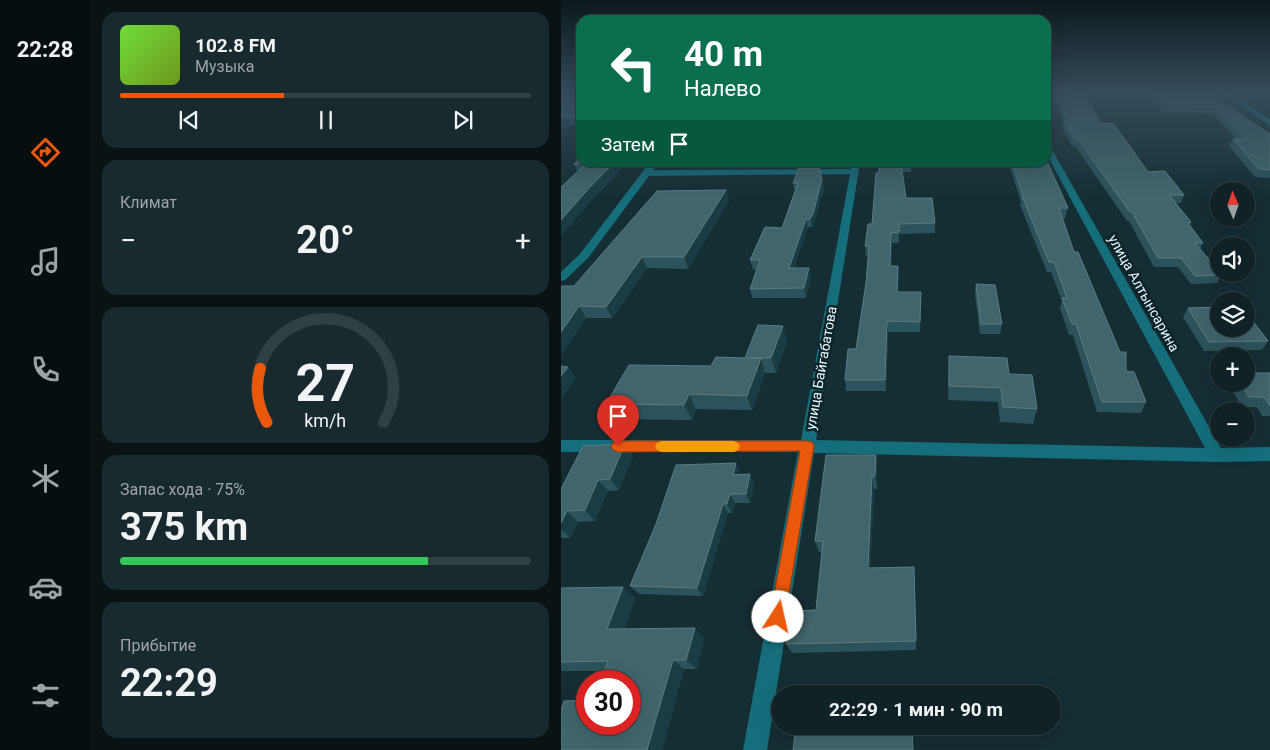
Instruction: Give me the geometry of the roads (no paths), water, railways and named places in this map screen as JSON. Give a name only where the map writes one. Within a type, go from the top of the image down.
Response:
[{"type":"street","name":"улица Алтынсарина","points":[[1051,155],[1217,455]]},
{"type":"street","points":[[561,278],[584,256],[652,167]]},
{"type":"street","points":[[648,172],[855,167]]},
{"type":"street","name":"улица Байгабатова","points":[[755,750],[855,167]]},
{"type":"street","points":[[561,446],[807,446],[1217,455],[1270,454]]}]
